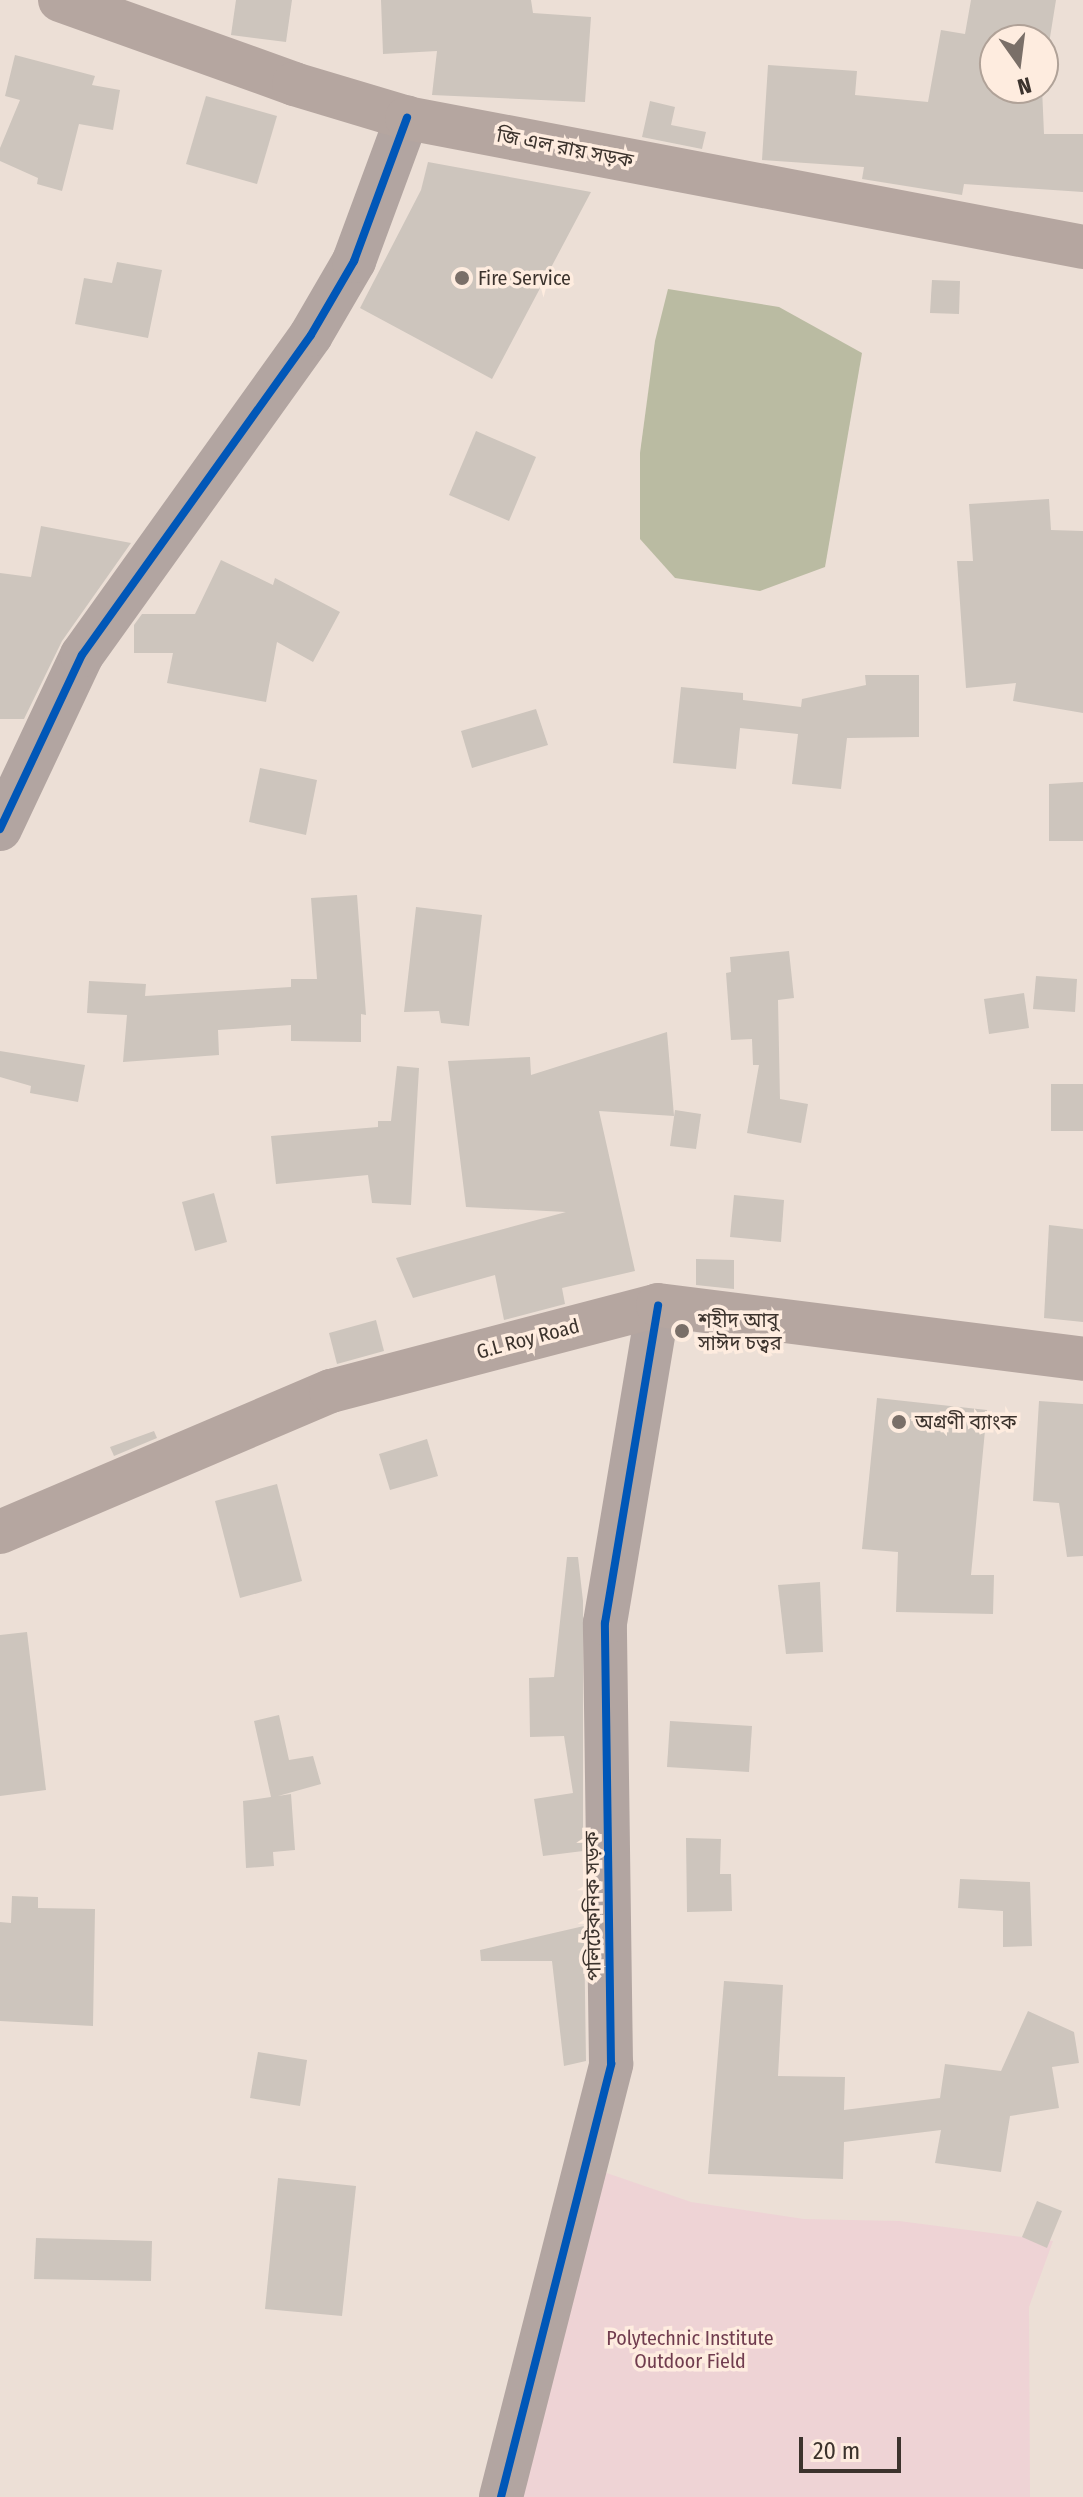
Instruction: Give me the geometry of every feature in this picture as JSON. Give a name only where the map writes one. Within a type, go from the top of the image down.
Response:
[{"type":"main road","name":"জি এল রায় সড়ক","points":[[60,0],[294,84],[407,118],[1083,247]]},
{"type":"main road","name":"G.L Roy Road","points":[[0,1532],[331,1391],[658,1305],[1083,1359]]},
{"type":"street","points":[[0,829],[82,655],[311,335],[354,261],[407,118]]},
{"type":"street","name":"পলিটেকনিক সড়ক","points":[[501,2497],[611,2064],[605,1623],[658,1305]]},
{"type":"green space","name":"Polytechnic Institute Outdoor Field","points":[[595,2169],[691,2202],[804,2219],[899,2221],[1053,2241],[1029,2307],[1030,2497],[481,2497]]},
{"type":"shaded area","points":[[668,289],[779,307],[862,353],[825,567],[760,591],[675,578],[640,539],[640,453],[655,341]]},
{"type":"building","points":[[236,0],[292,0],[286,42],[231,35]]},
{"type":"building","points":[[381,0],[531,0],[533,13],[591,17],[585,102],[432,95],[437,51],[383,54]]},
{"type":"building","points":[[971,0],[1056,0],[1052,24],[979,24],[979,104],[1043,104],[1044,134],[1083,134],[1083,192],[964,184],[962,195],[862,179],[864,167],[762,160],[768,65],[857,71],[855,95],[928,102],[941,30],[965,34]]},
{"type":"building","points":[[15,55],[95,76],[92,85],[120,90],[113,130],[79,124],[62,191],[37,184],[38,178],[0,161],[0,148],[20,100],[5,96]]},
{"type":"building","points":[[206,96],[277,116],[257,184],[186,164]]},
{"type":"building","points":[[650,101],[675,107],[671,125],[706,132],[702,149],[642,137]]},
{"type":"building","name":"Fire Service","points":[[428,162],[591,192],[492,379],[360,308],[421,190]]},
{"type":"building","points":[[117,262],[162,270],[148,338],[75,324],[84,278],[112,283]]},
{"type":"building","points":[[932,280],[960,281],[959,314],[930,313]]},
{"type":"building","points":[[476,431],[536,457],[509,521],[449,495]]},
{"type":"building","points":[[1049,499],[1051,530],[1083,531],[1083,713],[1013,701],[1016,683],[966,688],[957,561],[973,561],[969,504]]},
{"type":"building","points":[[41,526],[131,543],[62,641],[24,719],[0,719],[0,573],[31,577]]},
{"type":"building","points":[[221,560],[273,585],[275,578],[340,612],[313,662],[277,642],[266,702],[167,683],[173,653],[134,653],[134,625],[142,614],[195,614]]},
{"type":"building","points":[[865,675],[919,675],[919,737],[847,738],[841,789],[792,784],[798,734],[740,728],[736,769],[673,763],[681,687],[743,693],[743,700],[801,707],[802,699],[866,685]]},
{"type":"building","points":[[536,709],[548,745],[472,768],[461,731]]},
{"type":"building","points":[[260,768],[317,780],[306,835],[249,822]]},
{"type":"building","points":[[1083,782],[1083,841],[1049,841],[1049,784]]},
{"type":"building","points":[[357,895],[366,1015],[361,1014],[361,1042],[291,1041],[291,1025],[218,1030],[219,1055],[123,1062],[127,1015],[87,1013],[89,981],[146,984],[145,996],[291,987],[291,979],[317,979],[311,898]]},
{"type":"building","points":[[416,907],[482,915],[469,1026],[441,1023],[439,1011],[404,1012]]},
{"type":"building","points":[[789,951],[794,998],[778,1000],[780,1099],[808,1104],[801,1143],[747,1133],[759,1065],[753,1065],[752,1039],[731,1040],[726,973],[731,972],[730,957]]},
{"type":"building","points":[[1036,976],[1077,979],[1075,1012],[1033,1009]]},
{"type":"building","points":[[1024,993],[1029,1028],[989,1034],[984,999]]},
{"type":"building","points":[[667,1032],[674,1116],[599,1111],[635,1271],[562,1288],[565,1304],[504,1320],[495,1275],[413,1298],[396,1258],[566,1212],[466,1207],[448,1061],[530,1057],[531,1075]]},
{"type":"building","points":[[0,1051],[85,1065],[78,1102],[30,1093],[31,1086],[0,1077]]},
{"type":"building","points":[[397,1066],[419,1068],[411,1205],[372,1203],[368,1175],[276,1184],[271,1136],[378,1127],[378,1121],[391,1121]]},
{"type":"building","points":[[1051,1084],[1083,1084],[1083,1131],[1051,1131]]},
{"type":"building","points":[[675,1110],[701,1114],[696,1149],[670,1146]]},
{"type":"building","points":[[214,1193],[227,1242],[195,1251],[182,1202]]},
{"type":"building","points":[[734,1195],[784,1200],[781,1242],[730,1237]]},
{"type":"building","points":[[1049,1225],[1083,1229],[1083,1322],[1044,1318]]},
{"type":"building","points":[[696,1259],[734,1260],[734,1289],[696,1285]]},
{"type":"building","points":[[376,1320],[384,1351],[337,1364],[329,1333]]},
{"type":"building","points":[[877,1398],[987,1410],[971,1575],[994,1575],[993,1614],[896,1612],[898,1552],[862,1549]]},
{"type":"building","points":[[1039,1401],[1083,1404],[1083,1556],[1067,1557],[1059,1503],[1033,1501]]},
{"type":"building","points":[[154,1431],[157,1438],[114,1456],[110,1447]]},
{"type":"building","points":[[427,1439],[438,1476],[390,1490],[379,1454]]},
{"type":"building","points":[[277,1484],[302,1581],[240,1598],[215,1501]]},
{"type":"building","points":[[567,1557],[578,1557],[583,1601],[583,1851],[543,1856],[534,1799],[573,1793],[564,1736],[530,1737],[529,1678],[554,1677]]},
{"type":"building","points":[[820,1582],[823,1652],[786,1654],[778,1585]]},
{"type":"building","points":[[27,1632],[46,1790],[0,1796],[0,1635]]},
{"type":"building","points":[[279,1715],[289,1760],[313,1756],[321,1784],[278,1796],[291,1794],[295,1850],[273,1852],[274,1866],[246,1868],[243,1801],[271,1797],[254,1721]]},
{"type":"building","points":[[670,1721],[752,1726],[749,1772],[667,1767]]},
{"type":"building","points":[[686,1838],[721,1839],[720,1874],[731,1874],[732,1911],[687,1912]]},
{"type":"building","points":[[960,1879],[1030,1882],[1032,1946],[1003,1947],[1003,1911],[958,1908]]},
{"type":"building","points":[[12,1896],[38,1897],[38,1908],[95,1909],[93,2026],[0,2021],[0,1922],[11,1923]]},
{"type":"building","points":[[584,1926],[586,2061],[564,2066],[552,1961],[481,1961],[480,1950]]},
{"type":"building","points":[[724,1981],[783,1985],[778,2076],[845,2077],[844,2110],[940,2098],[945,2064],[1001,2071],[1028,2011],[1074,2032],[1079,2063],[1052,2067],[1059,2108],[1010,2116],[1001,2172],[935,2163],[941,2130],[844,2142],[843,2179],[708,2174]]},
{"type":"building","points":[[258,2052],[307,2060],[300,2106],[250,2098]]},
{"type":"building","points":[[278,2178],[356,2186],[342,2316],[265,2309]]},
{"type":"building","points":[[1037,2201],[1062,2211],[1047,2248],[1022,2237]]},
{"type":"building","points":[[36,2238],[152,2241],[151,2281],[34,2279]]},
{"type":"cycle path","points":[[0,829],[82,655],[311,335],[354,261],[407,118]]},
{"type":"cycle path","points":[[501,2497],[611,2064],[605,1623],[658,1305]]},
{"type":"place","name":"Fire Service","points":[[462,278]]},
{"type":"place","name":"শহীদ আবু সাঈদ চত্বর","points":[[682,1331]]},
{"type":"place","name":"অগ্রণী ব্যাংক","points":[[899,1422]]}]
